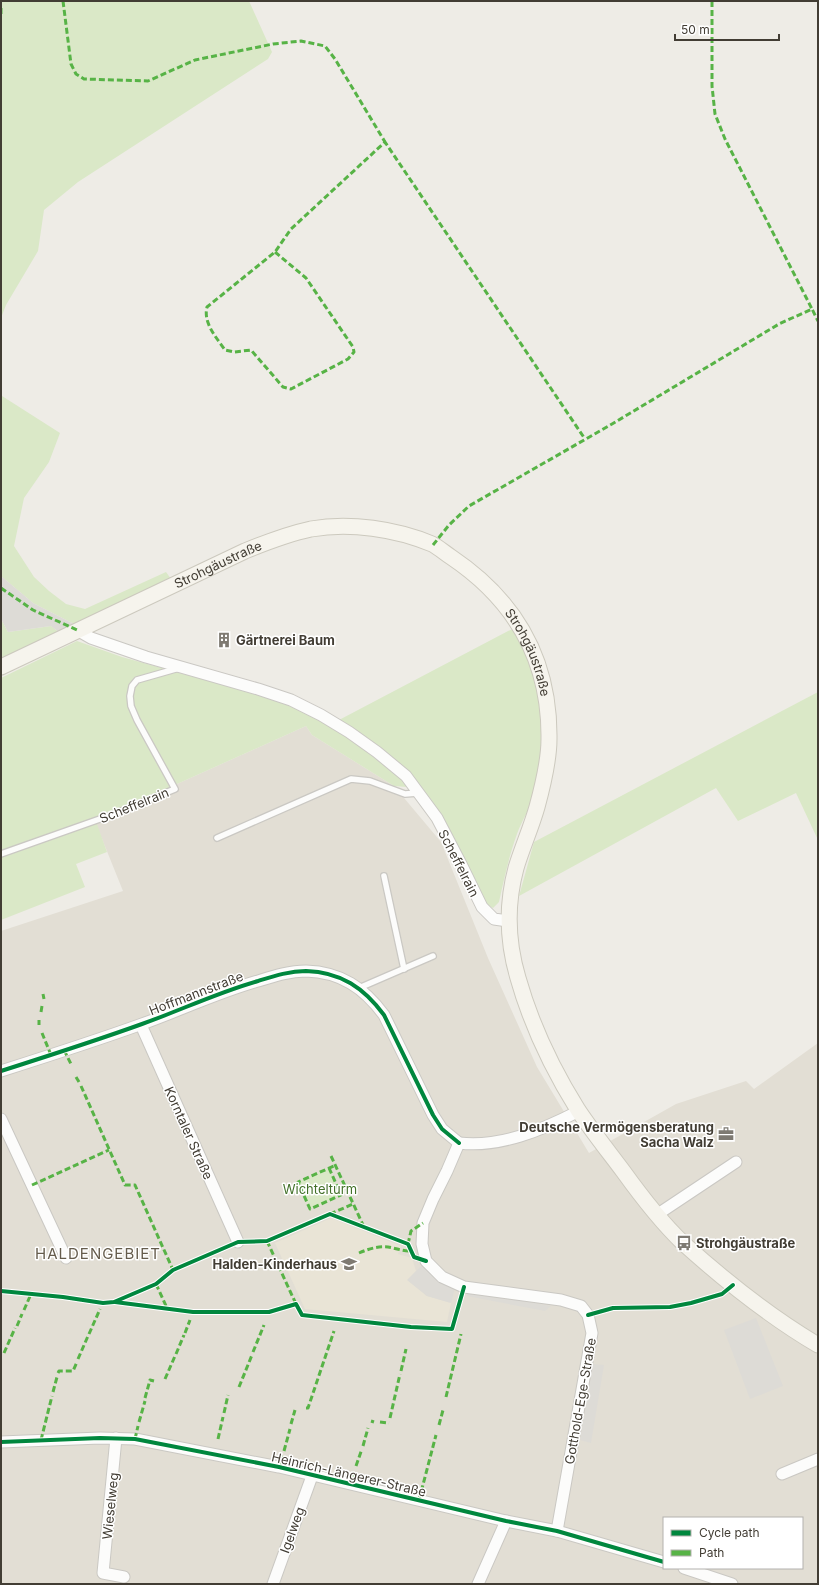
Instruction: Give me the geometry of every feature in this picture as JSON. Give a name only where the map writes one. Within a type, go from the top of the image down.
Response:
[{"type":"main road","name":"Strohgäustraße","points":[[1,667],[245,551],[278,538],[314,529],[345,527],[372,529],[398,534],[433,545],[465,566],[489,587],[520,624],[539,666],[548,707],[550,741],[545,774],[536,809],[516,869],[510,897],[508,921],[510,945],[518,978],[530,1016],[556,1072],[579,1111],[643,1198],[684,1243],[733,1285],[818,1345]]},
{"type":"street","name":"Scheffelrain","points":[[77,630],[91,638],[146,657],[183,666],[285,698],[321,715],[377,752],[406,776],[437,818],[482,907],[494,919],[508,921]]},
{"type":"street","name":"Hoffmannstraße","points":[[1,1071],[141,1024],[246,984],[282,974],[305,971],[322,973],[342,979],[359,988],[373,1001],[384,1015],[433,1115],[442,1129],[459,1143]]},
{"type":"street","name":"Korntaler Straße","points":[[141,1024],[238,1242]]},
{"type":"street","points":[[459,1143],[473,1145],[493,1144],[555,1123],[579,1111]]},
{"type":"street","points":[[1,1119],[66,1258]]},
{"type":"street","name":"Gotthold-Ege-Straße","points":[[459,1143],[433,1199],[424,1223],[422,1244],[426,1262],[442,1277],[464,1287],[561,1300],[581,1306],[588,1315],[592,1333],[557,1530]]},
{"type":"street","points":[[658,1214],[736,1162]]},
{"type":"street","name":"Heinrich-Längerer-Straße","points":[[1,1442],[116,1438],[135,1439],[280,1467],[312,1476],[506,1521],[557,1530],[663,1562]]},
{"type":"street","name":"Wieselweg","points":[[116,1438],[103,1573],[124,1577]]},
{"type":"street","points":[[782,1474],[818,1459]]},
{"type":"street","name":"Igelweg","points":[[273,1584],[312,1476]]},
{"type":"street","points":[[478,1584],[506,1521]]},
{"type":"street","points":[[687,1569],[732,1584]]},
{"type":"lane","name":"Scheffelrain","points":[[1,854],[114,814],[175,789],[137,720],[131,706],[130,696],[132,686],[137,680],[166,673],[183,666]]},
{"type":"lane","points":[[217,838],[351,779],[370,781],[405,794],[419,793]]},
{"type":"lane","points":[[384,876],[404,969]]},
{"type":"lane","points":[[359,988],[433,956]]},
{"type":"shaded area","points":[[1,576],[33,603],[76,625],[60,633],[51,626],[8,632],[1,619]]},
{"type":"shaded area","name":"HALDENGEBIET","points":[[306,726],[312,735],[394,786],[441,842],[488,958],[537,1067],[589,1153],[676,1104],[746,1081],[754,1089],[818,1043],[818,1584],[1,1584],[1,931],[123,891],[96,824],[175,789],[177,784]]},
{"type":"shaded area","name":"Halden-Kinderhaus","points":[[331,1218],[401,1246],[398,1254],[412,1258],[416,1271],[408,1280],[427,1296],[451,1303],[447,1322],[305,1309],[275,1243]]},
{"type":"shaded area","points":[[426,1261],[456,1284],[451,1303],[427,1296],[407,1280]]},
{"type":"shaded area","points":[[468,1291],[551,1306],[545,1311],[467,1296]]},
{"type":"shaded area","points":[[756,1318],[783,1386],[750,1399],[724,1330]]},
{"type":"shaded area","points":[[593,1364],[604,1365],[591,1443],[580,1440]]},
{"type":"green space","points":[[1,1],[249,1],[272,52],[268,59],[78,182],[44,210],[38,251],[6,305],[1,318]]},
{"type":"green space","points":[[1,387],[2,396],[60,433],[49,462],[24,498],[14,546],[34,577],[66,604],[85,609],[166,572],[171,579],[76,625],[33,603],[1,576]]},
{"type":"green space","points":[[1,619],[8,632],[51,626],[60,633],[1,662]]},
{"type":"green space","points":[[514,628],[532,667],[537,687],[543,729],[542,750],[540,771],[535,792],[514,842],[499,902],[493,908],[486,904],[434,806],[339,720]]},
{"type":"green space","points":[[77,641],[122,657],[245,691],[290,706],[318,719],[373,752],[406,782],[407,787],[394,786],[312,735],[306,726],[177,784],[175,789],[97,824],[107,852],[76,864],[85,887],[1,920],[1,678]]},
{"type":"green space","points":[[818,692],[818,840],[796,793],[738,821],[716,788],[519,896],[534,842]]},
{"type":"green space","name":"Wichtelturm","points":[[329,1168],[341,1195],[310,1209],[298,1182]]},
{"type":"marked path","points":[[63,1],[71,64],[76,74],[84,79],[148,81],[195,60],[273,44],[301,41],[325,46],[335,59],[385,142]]},
{"type":"marked path","points":[[712,1],[712,86],[715,114],[725,139],[812,309]]},
{"type":"marked path","points":[[1,8],[1,14]]},
{"type":"marked path","points":[[275,252],[306,278],[353,347],[354,352],[348,359],[291,389],[283,387],[251,350],[234,352],[225,350],[211,330],[207,319],[207,307],[275,252],[291,229],[385,142],[585,439]]},
{"type":"marked path","points":[[433,545],[449,525],[469,506],[612,424],[779,324],[812,309],[818,321]]},
{"type":"marked path","points":[[1,588],[33,610],[77,630]]},
{"type":"marked path","points":[[43,994],[44,999]]},
{"type":"marked path","points":[[41,1012],[42,1006]]},
{"type":"marked path","points":[[39,1020],[39,1025]]},
{"type":"marked path","points":[[42,1033],[51,1055]]},
{"type":"marked path","points":[[64,1050],[71,1064]]},
{"type":"marked path","points":[[76,1077],[79,1082]]},
{"type":"marked path","points":[[81,1086],[125,1185],[135,1185],[173,1270]]},
{"type":"marked path","points":[[32,1185],[109,1150]]},
{"type":"marked path","points":[[331,1156],[364,1227]]},
{"type":"marked path","points":[[329,1168],[341,1195],[310,1209],[298,1182],[336,1165]]},
{"type":"marked path","points":[[330,1214],[353,1204]]},
{"type":"marked path","points":[[408,1244],[411,1231],[423,1223]]},
{"type":"marked path","points":[[267,1241],[296,1304]]},
{"type":"marked path","points":[[359,1253],[369,1249],[381,1247],[410,1251]]},
{"type":"marked path","points":[[156,1284],[167,1308]]},
{"type":"marked path","points":[[24,1310],[31,1294]]},
{"type":"marked path","points":[[89,1334],[100,1309]]},
{"type":"marked path","points":[[17,1326],[22,1314]]},
{"type":"marked path","points":[[185,1333],[190,1320]]},
{"type":"marked path","points":[[253,1352],[264,1325]]},
{"type":"marked path","points":[[4,1353],[15,1328]]},
{"type":"marked path","points":[[306,1408],[308,1408],[334,1331]]},
{"type":"marked path","points":[[446,1397],[461,1334]]},
{"type":"marked path","points":[[176,1354],[184,1335]]},
{"type":"marked path","points":[[78,1359],[88,1336]]},
{"type":"marked path","points":[[401,1371],[406,1349]]},
{"type":"marked path","points":[[239,1387],[252,1355]]},
{"type":"marked path","points":[[165,1379],[175,1356]]},
{"type":"marked path","points":[[58,1373],[59,1371],[73,1371],[77,1362]]},
{"type":"marked path","points":[[390,1418],[400,1374]]},
{"type":"marked path","points":[[53,1392],[57,1377]]},
{"type":"marked path","points":[[145,1398],[150,1380],[154,1381]]},
{"type":"marked path","points":[[224,1413],[228,1395]]},
{"type":"marked path","points":[[41,1440],[52,1396]]},
{"type":"marked path","points":[[139,1422],[145,1401]]},
{"type":"marked path","points":[[291,1424],[295,1410]]},
{"type":"marked path","points":[[439,1425],[443,1410]]},
{"type":"marked path","points":[[218,1439],[223,1417]]},
{"type":"marked path","points":[[380,1422],[389,1423]]},
{"type":"marked path","points":[[135,1439],[138,1426]]},
{"type":"marked path","points":[[363,1446],[368,1428]]},
{"type":"marked path","points":[[284,1451],[290,1429]]},
{"type":"marked path","points":[[419,1500],[436,1435]]},
{"type":"marked path","points":[[356,1466],[362,1449]]},
{"type":"marked path","points":[[279,1467],[283,1456]]},
{"type":"marked path","points":[[350,1485],[354,1472]]},
{"type":"cycle path","points":[[1,1071],[157,1019],[243,985],[288,973],[300,971],[319,972],[330,974],[351,983],[360,989],[376,1005],[384,1015],[433,1115],[442,1129],[459,1143]]},
{"type":"cycle path","points":[[1,1291],[63,1297],[103,1303],[114,1302],[156,1284],[173,1270],[238,1242],[267,1241],[330,1214],[408,1244],[414,1257],[426,1261]]},
{"type":"cycle path","points":[[588,1315],[613,1308],[670,1307],[691,1303],[722,1294],[733,1285]]},
{"type":"cycle path","points":[[115,1302],[193,1312],[269,1312],[296,1304],[302,1315],[411,1327],[452,1329],[464,1287]]},
{"type":"cycle path","points":[[1,1442],[100,1438],[135,1439],[279,1467],[506,1521],[557,1531],[663,1562]]},
{"type":"place","name":"Gärtnerei Baum","points":[[224,640]]},
{"type":"place","name":"Deutsche Vermögensberatung Sacha Walz","points":[[726,1134]]},
{"type":"place","name":"Strohgäustraße","points":[[684,1243]]},
{"type":"place","name":"Halden-Kinderhaus","points":[[349,1264]]},
{"type":"district","name":"HALDENGEBIET","points":[[98,1253]]}]
